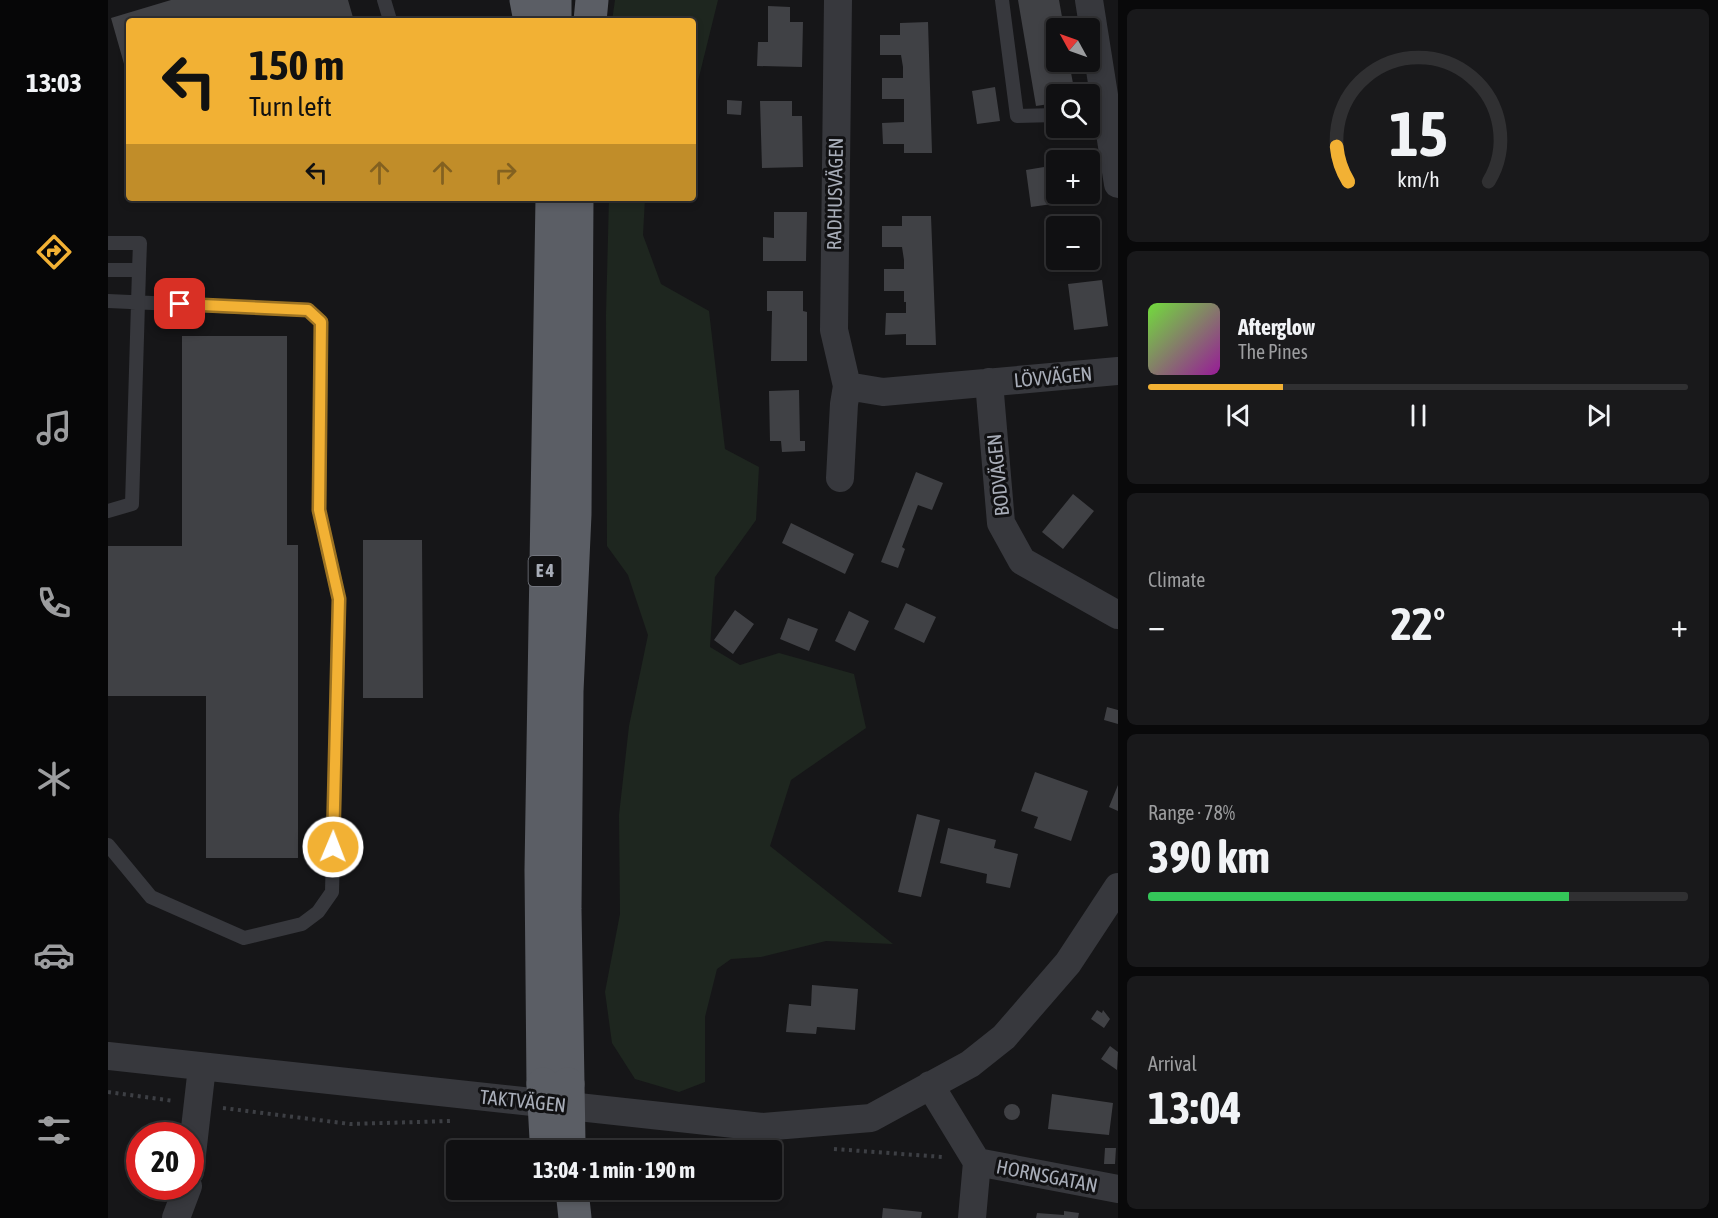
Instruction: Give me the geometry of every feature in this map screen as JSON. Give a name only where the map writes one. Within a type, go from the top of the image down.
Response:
[{"type":"highway","points":[[526,0],[529,18]]},
{"type":"highway","points":[[555,0],[555,18]]},
{"type":"highway","points":[[576,18],[577,0]]},
{"type":"highway","points":[[590,18],[592,0]]},
{"type":"highway","name":"E 4","points":[[558,1140],[541,880],[550,272],[565,201]]},
{"type":"highway","name":"E 4","points":[[555,1084],[565,909],[567,691],[575,514],[566,201]]},
{"type":"highway","points":[[551,1200],[552,1218]]},
{"type":"highway","points":[[573,1200],[575,1218]]},
{"type":"street","name":"RADHUSVÄGEN","points":[[838,0],[834,330],[847,386],[840,478]]},
{"type":"street","points":[[1089,0],[1095,84]]},
{"type":"street","points":[[1100,123],[1118,184]]},
{"type":"street","name":"LÖVVÄGEN","points":[[989,382],[1118,371]]},
{"type":"street","points":[[847,386],[883,392],[989,382]]},
{"type":"street","name":"BODVÄGEN","points":[[989,382],[1001,523],[1022,561],[1118,615]]},
{"type":"street","name":"TAKTVÄGEN","points":[[108,1056],[762,1126],[871,1118],[970,1064],[1004,1037],[1068,963],[1118,887]]},
{"type":"street","points":[[196,1122],[202,1067]]},
{"type":"street","points":[[930,1085],[977,1162],[972,1218]]},
{"type":"street","name":"HORNSGATAN","points":[[977,1162],[1118,1189]]},
{"type":"street","points":[[176,1218],[183,1200]]},
{"type":"lane","points":[[384,0],[389,18]]},
{"type":"lane","points":[[1002,0],[1017,116],[1046,115]]},
{"type":"lane","points":[[108,243],[140,243],[132,504],[108,511]]},
{"type":"lane","points":[[108,270],[139,270]]},
{"type":"lane","points":[[108,301],[308,310],[321,322],[319,510],[339,599],[332,892],[318,912],[302,924],[244,938],[151,897],[108,845]]},
{"type":"shaded area","points":[[615,0],[718,0],[697,85],[696,18],[612,18]]},
{"type":"shaded area","points":[[609,201],[645,201],[643,235],[661,284],[709,311],[725,449],[759,467],[756,520],[715,577],[710,647],[740,665],[779,653],[854,674],[866,728],[791,780],[770,846],[893,944],[826,941],[761,957],[731,959],[717,969],[705,1017],[705,1082],[679,1092],[635,1079],[612,1043],[605,992],[620,914],[619,815],[629,726],[648,635],[628,575],[607,546],[606,315]]},
{"type":"building","points":[[171,0],[348,0],[353,18],[126,18],[126,71],[111,18]]},
{"type":"building","points":[[1018,0],[1059,0],[1062,18],[1046,18],[1046,72],[1071,72],[1073,84],[1046,84],[1046,104],[1036,106]]},
{"type":"building","points":[[768,6],[790,7],[790,22],[803,22],[802,67],[757,66],[758,42],[768,42]]},
{"type":"building","points":[[928,22],[932,153],[904,153],[904,144],[883,144],[882,123],[904,122],[904,99],[882,99],[882,78],[903,78],[903,67],[901,55],[880,55],[880,35],[900,35],[900,23]]},
{"type":"building","points":[[995,87],[1000,121],[977,124],[972,91]]},
{"type":"building","points":[[727,100],[742,101],[741,115],[727,114]]},
{"type":"building","points":[[760,101],[792,101],[792,116],[802,116],[803,167],[762,168]]},
{"type":"building","points":[[1046,167],[1046,204],[1052,204],[1031,207],[1026,170]]},
{"type":"building","points":[[774,212],[807,212],[806,261],[763,261],[763,237],[774,238]]},
{"type":"building","points":[[902,216],[931,216],[936,345],[906,345],[906,334],[885,335],[886,313],[906,313],[906,302],[904,302],[904,291],[884,291],[884,269],[904,269],[904,260],[902,247],[882,247],[882,226],[902,226]]},
{"type":"building","points":[[1102,280],[1108,326],[1074,330],[1068,284]]},
{"type":"building","points":[[767,291],[803,291],[803,311],[807,312],[807,361],[771,361],[772,311],[767,311]]},
{"type":"building","points":[[182,336],[287,336],[287,545],[298,545],[298,858],[206,858],[206,696],[108,696],[108,546],[182,546]]},
{"type":"building","points":[[799,390],[800,441],[805,441],[805,451],[782,452],[781,441],[770,441],[769,391]]},
{"type":"building","points":[[916,472],[943,483],[932,510],[918,505],[902,547],[905,549],[898,568],[881,562]]},
{"type":"building","points":[[1073,494],[1094,511],[1063,549],[1042,532]]},
{"type":"building","points":[[791,523],[854,554],[845,574],[782,543]]},
{"type":"building","points":[[363,540],[422,540],[423,698],[363,698]]},
{"type":"building","points":[[906,603],[936,617],[924,643],[894,629]]},
{"type":"building","points":[[735,610],[754,624],[733,654],[714,640]]},
{"type":"building","points":[[849,611],[869,621],[855,651],[835,641]]},
{"type":"building","points":[[788,618],[818,629],[809,651],[780,639]]},
{"type":"building","points":[[1107,707],[1118,710],[1118,724],[1104,720]]},
{"type":"building","points":[[1035,772],[1088,791],[1071,841],[1034,828],[1038,817],[1021,811]]},
{"type":"building","points":[[1118,785],[1118,811],[1109,807]]},
{"type":"building","points":[[917,814],[940,820],[921,897],[898,892]]},
{"type":"building","points":[[948,828],[996,840],[994,848],[1018,854],[1010,888],[986,883],[987,874],[940,863]]},
{"type":"building","points":[[812,985],[858,989],[855,1030],[817,1027],[816,1034],[786,1032],[789,1004],[811,1006]]},
{"type":"building","points":[[1097,1010],[1102,1013],[1103,1010],[1110,1019],[1104,1028],[1091,1019]]},
{"type":"building","points":[[1110,1046],[1118,1052],[1117,1070],[1101,1059]]},
{"type":"building","points":[[1052,1094],[1113,1103],[1109,1135],[1048,1129]]},
{"type":"building","points":[[1009,1104],[1015,1104],[1020,1112],[1018,1118],[1009,1120],[1004,1115],[1004,1109]]},
{"type":"building","points":[[1105,1148],[1116,1148],[1115,1164],[1104,1164]]},
{"type":"building","points":[[883,1208],[922,1212],[921,1218],[882,1218]]},
{"type":"building","points":[[1064,1211],[1079,1213],[1078,1218],[1036,1218],[1037,1213],[1064,1215]]},
{"type":"route","points":[[180,304],[308,310],[321,322],[319,510],[339,599],[333,847]]}]
